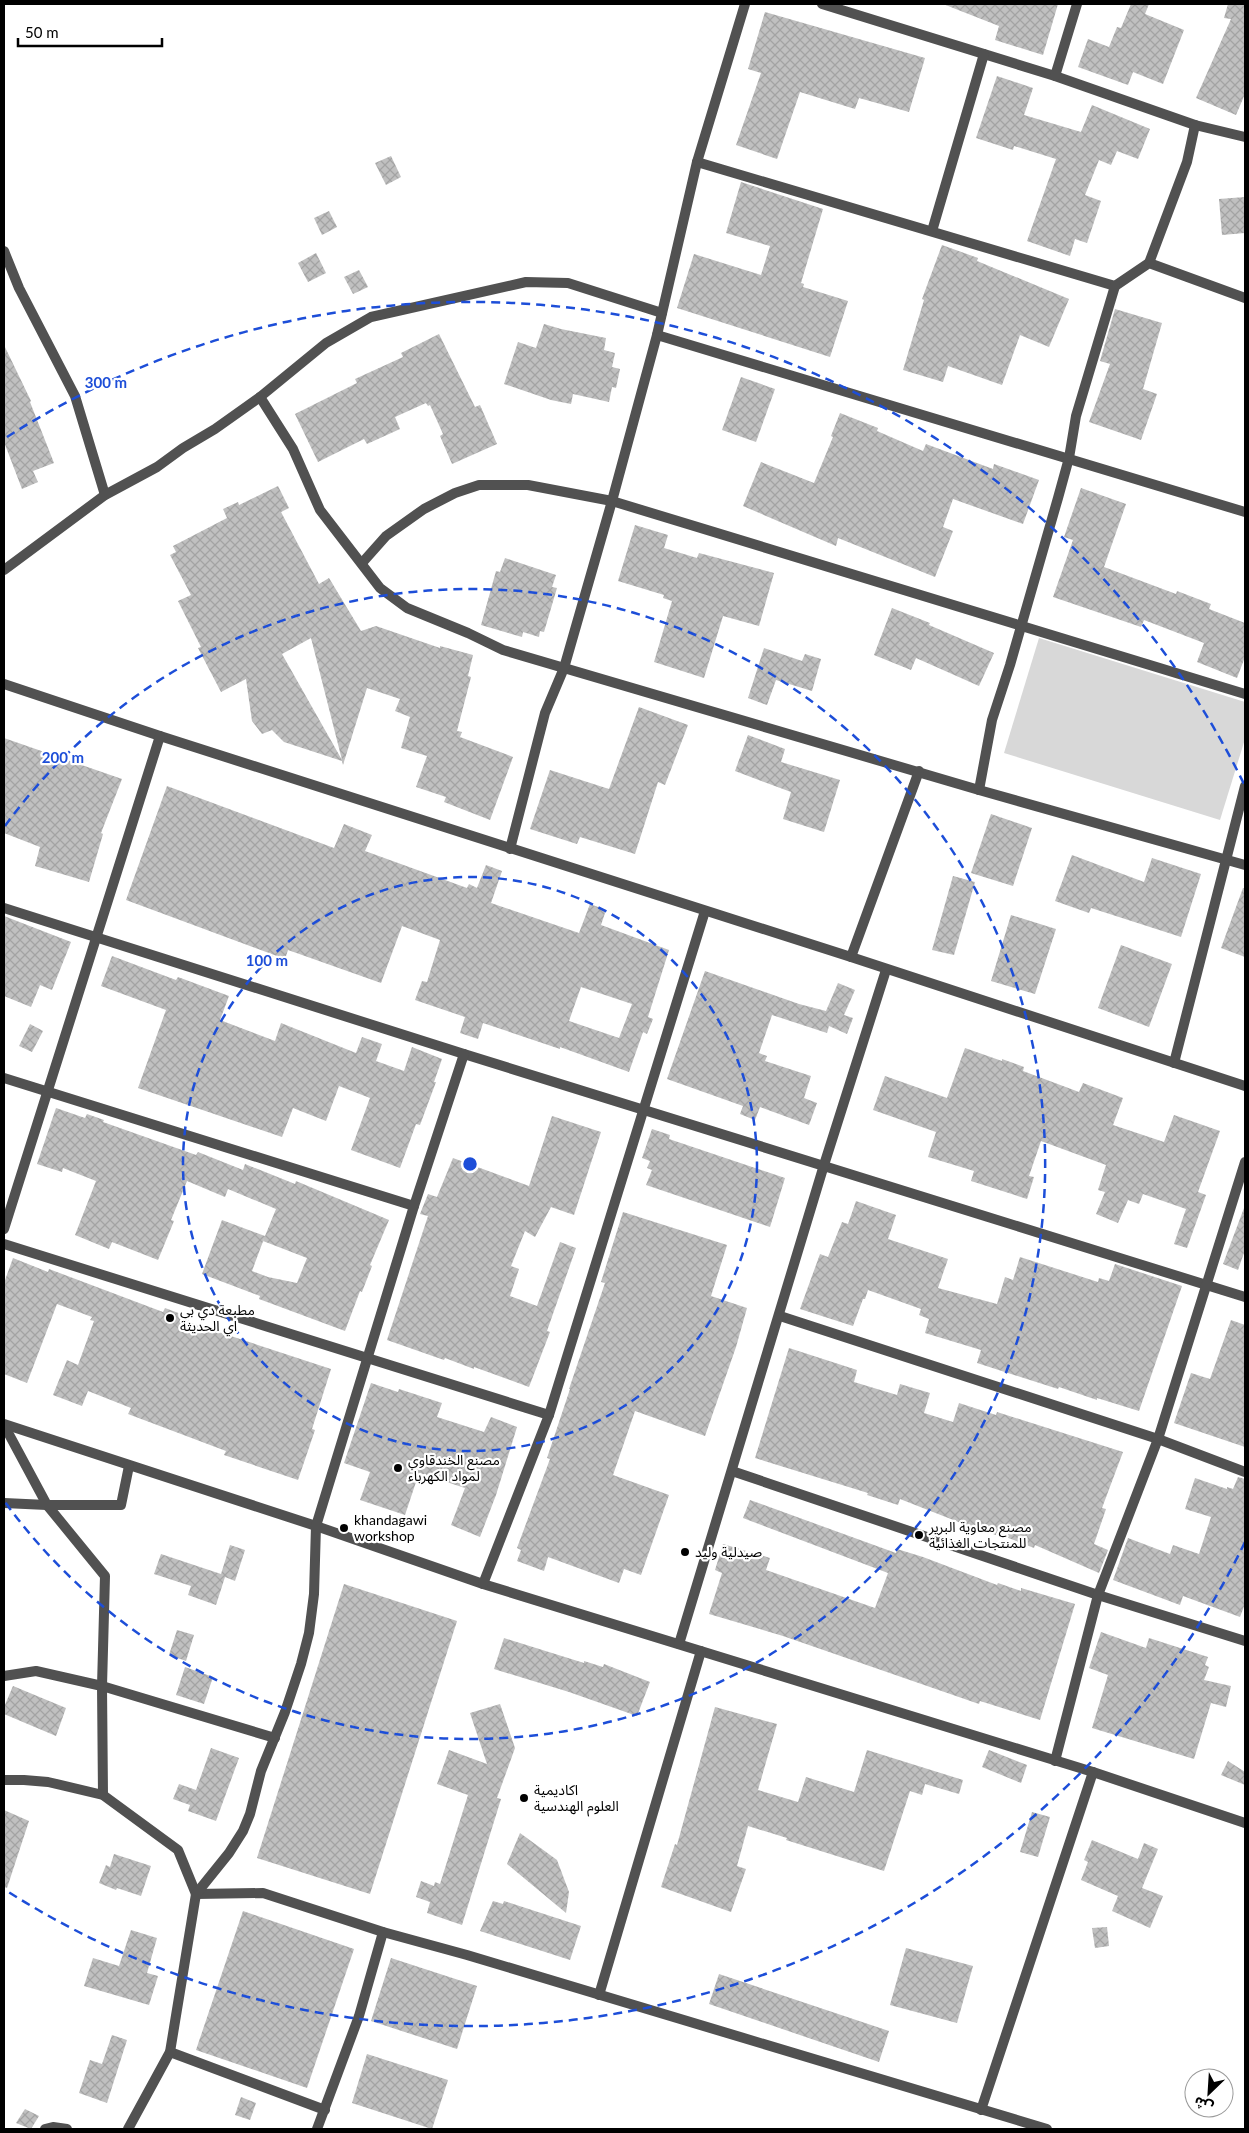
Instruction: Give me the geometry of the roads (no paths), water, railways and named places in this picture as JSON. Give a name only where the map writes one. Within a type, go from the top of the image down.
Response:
[{"type":"street","points":[[510,849],[545,713],[564,668],[612,501],[657,335],[697,162],[745,4]]},
{"type":"street","points":[[822,4],[1055,76],[1195,125],[1245,137]]},
{"type":"street","points":[[1055,76],[1077,4]]},
{"type":"street","points":[[932,231],[984,54]]},
{"type":"street","points":[[979,790],[992,720],[1022,626],[1069,458],[1076,416],[1115,286],[1149,263],[1187,162],[1195,125]]},
{"type":"street","points":[[697,162],[1115,286]]},
{"type":"street","points":[[4,251],[19,288],[75,396],[104,495]]},
{"type":"street","points":[[1149,263],[1245,298]]},
{"type":"street","points":[[4,570],[104,495],[157,467],[183,448],[215,429],[260,397],[326,343],[372,317],[526,282],[568,283],[662,312]]},
{"type":"street","points":[[657,335],[1245,512]]},
{"type":"street","points":[[260,397],[293,449],[320,510],[380,588],[407,608],[468,633],[503,650],[979,790],[1245,865]]},
{"type":"street","points":[[362,563],[386,536],[424,510],[455,493],[479,485],[528,485],[612,501],[1245,694]]},
{"type":"street","points":[[4,684],[1245,1086]]},
{"type":"street","points":[[4,1229],[160,736]]},
{"type":"street","points":[[851,957],[919,771]]},
{"type":"street","points":[[1174,1063],[1245,786]]},
{"type":"street","points":[[4,908],[464,1054],[1245,1297]]},
{"type":"street","points":[[483,1584],[549,1415],[705,911]]},
{"type":"street","points":[[679,1644],[780,1316],[824,1165],[886,970]]},
{"type":"street","points":[[125,2128],[170,2052],[196,1894],[229,1853],[243,1831],[250,1814],[261,1771],[292,1692],[308,1633],[314,1594],[316,1526],[414,1206],[464,1054]]},
{"type":"street","points":[[4,1078],[46,1093],[414,1206]]},
{"type":"street","points":[[1055,1761],[1098,1595],[1158,1439],[1245,1162]]},
{"type":"street","points":[[4,1244],[549,1415]]},
{"type":"street","points":[[780,1316],[1158,1439],[1245,1472]]},
{"type":"street","points":[[4,1424],[316,1526],[483,1584],[1093,1772],[1245,1823]]},
{"type":"street","points":[[4,1424],[47,1505],[104,1576],[103,1796]]},
{"type":"street","points":[[4,1502],[47,1505],[120,1505],[129,1466]]},
{"type":"street","points":[[732,1471],[1098,1595],[1245,1641]]},
{"type":"street","points":[[600,1994],[701,1651]]},
{"type":"street","points":[[4,1676],[36,1671],[102,1686],[275,1738]]},
{"type":"street","points":[[982,2110],[1093,1772]]},
{"type":"street","points":[[4,1780],[48,1782],[103,1796],[178,1850],[196,1894]]},
{"type":"street","points":[[196,1894],[263,1893],[383,1932],[600,1994],[1047,2129]]},
{"type":"street","points":[[317,2129],[359,2016],[383,1932]]},
{"type":"street","points":[[170,2052],[325,2110]]},
{"type":"street","points":[[45,2129],[53,2127],[67,2129]]},
{"type":"place","name":"مطبعة دي بي اي الحديثة","points":[[170,1318]]},
{"type":"place","name":"مصنع الخندقاوي لمواد الكهرباء","points":[[398,1468]]},
{"type":"place","name":"khandagawi workshop","points":[[344,1528]]},
{"type":"place","name":"مصنع معاوية البرير للمنتجات الغذائية","points":[[919,1535]]},
{"type":"place","name":"صيدلية وليد","points":[[685,1552]]},
{"type":"place","name":"اكاديمية العلوم الهندسية","points":[[524,1798]]}]
